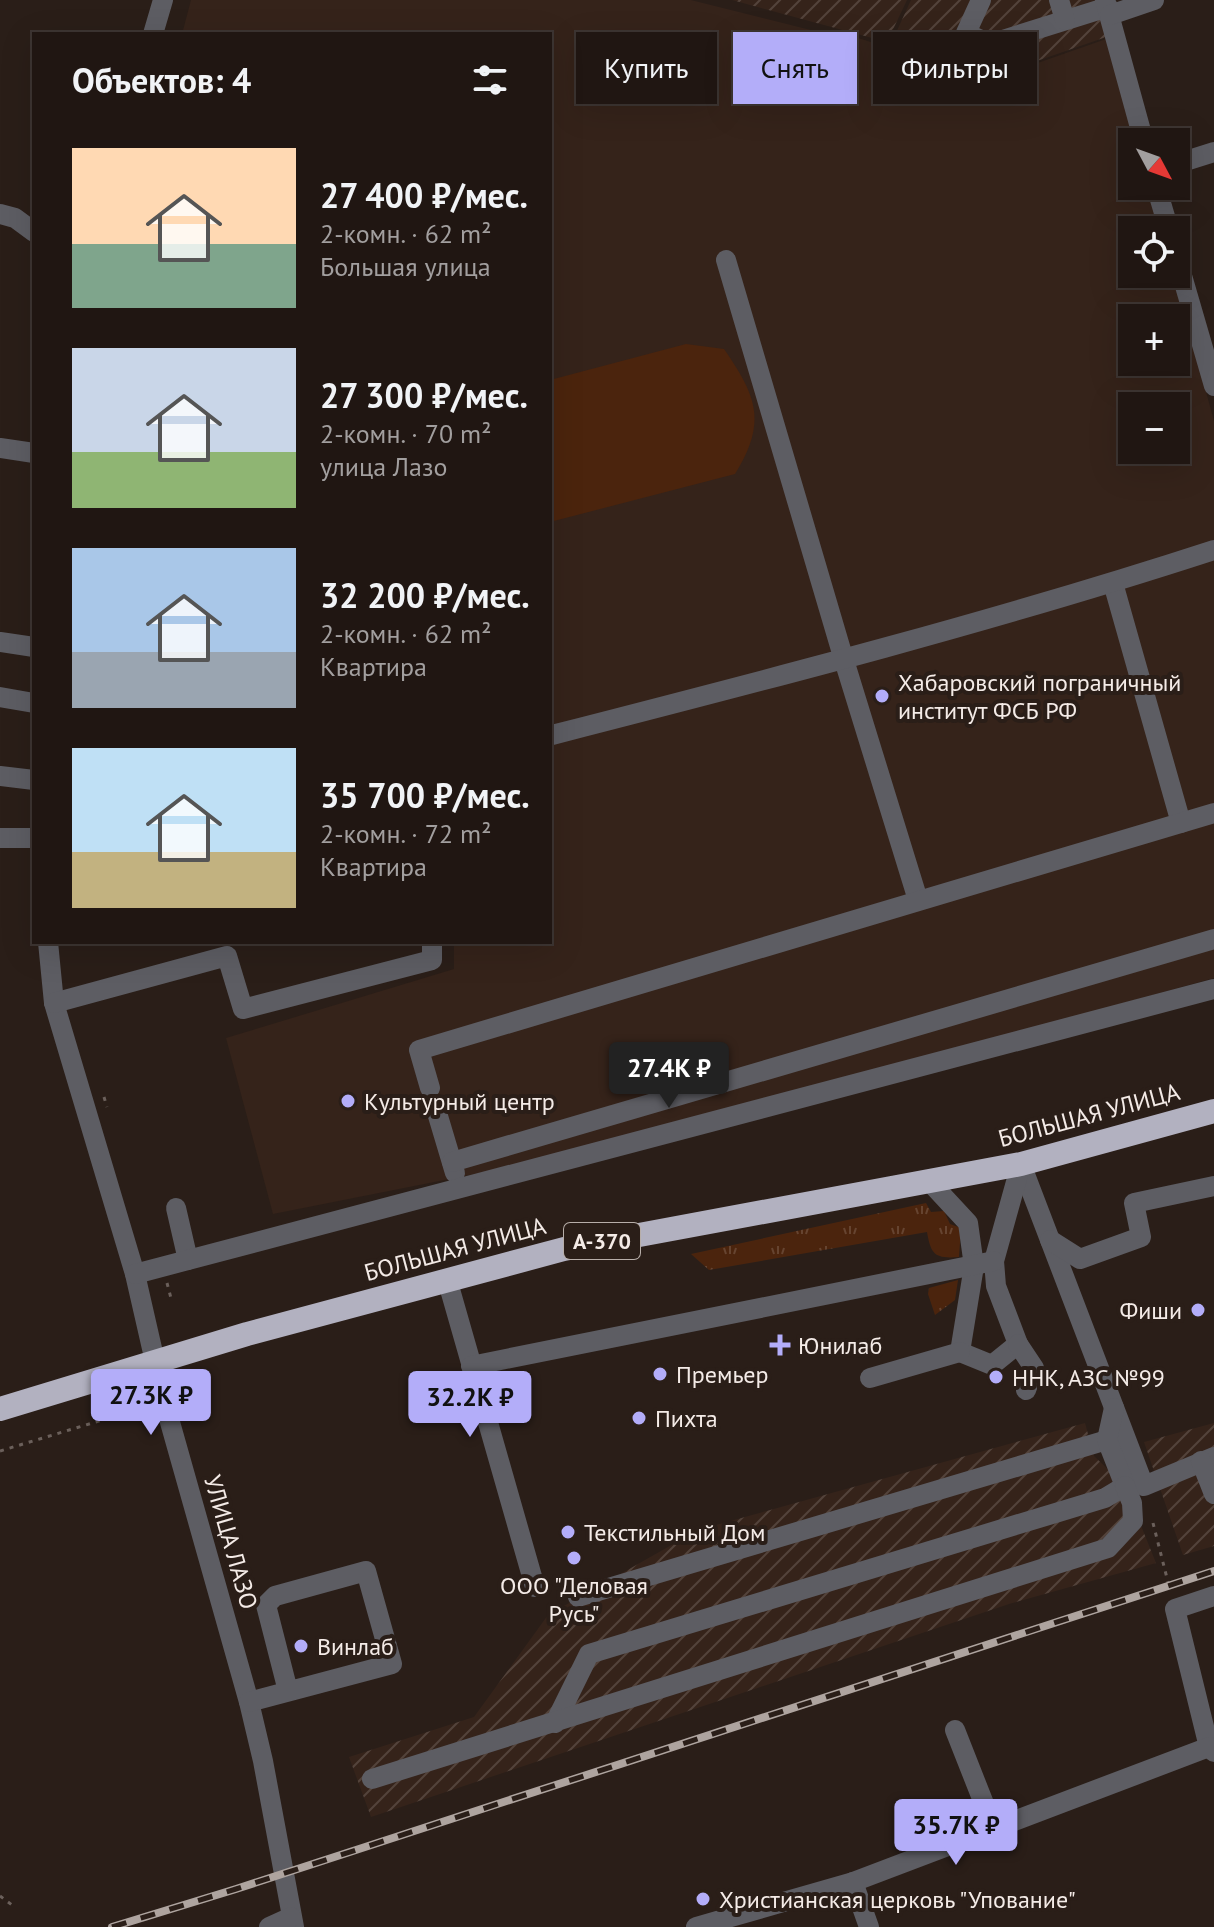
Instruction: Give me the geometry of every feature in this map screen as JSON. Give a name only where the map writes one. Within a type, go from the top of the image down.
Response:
[{"type":"highway","name":"БОЛЬШАЯ УЛИЦА","points":[[0,1409],[154,1362],[564,1249],[1021,1164],[1214,1111]]},
{"type":"street","points":[[154,32],[163,0]]},
{"type":"street","points":[[981,0],[966,33],[990,44],[1108,7],[1154,0]]},
{"type":"street","points":[[1059,0],[1065,20]]},
{"type":"street","points":[[1108,7],[1140,128]]},
{"type":"street","points":[[1190,160],[1214,152]]},
{"type":"street","points":[[0,214],[15,218],[32,231]]},
{"type":"street","points":[[726,260],[918,900]]},
{"type":"street","points":[[1186,288],[1212,373]]},
{"type":"street","points":[[0,448],[32,453]]},
{"type":"street","points":[[552,735],[844,660],[1113,583],[1214,550]]},
{"type":"street","points":[[1113,583],[1181,823]]},
{"type":"street","points":[[0,642],[32,647]]},
{"type":"street","points":[[0,697],[32,703]]},
{"type":"street","points":[[0,776],[32,780]]},
{"type":"street","points":[[460,1188],[419,1050],[1214,813]]},
{"type":"street","points":[[0,838],[32,838]]},
{"type":"street","points":[[452,1162],[1214,939]]},
{"type":"street","name":"УЛИЦА ЛАЗО","points":[[48,944],[54,1003],[135,1274],[164,1401],[249,1702],[263,1761],[292,1922]]},
{"type":"street","points":[[54,1003],[227,956],[243,1009],[432,960],[432,944]]},
{"type":"street","points":[[135,1274],[1214,989]]},
{"type":"street","points":[[1021,1164],[1144,1486],[1208,1459],[1214,1494]]},
{"type":"street","points":[[1021,1164],[994,1261],[996,1286],[1018,1344],[1034,1368],[1026,1390]]},
{"type":"street","points":[[929,1181],[968,1223],[974,1266],[960,1352]]},
{"type":"street","points":[[1050,1240],[1080,1259],[1141,1237],[1134,1203],[1214,1186]]},
{"type":"street","points":[[176,1208],[188,1260]]},
{"type":"street","points":[[471,1366],[994,1261]]},
{"type":"street","points":[[447,1279],[535,1587]]},
{"type":"street","points":[[870,1378],[960,1352],[992,1365],[1018,1344]]},
{"type":"street","points":[[372,1779],[1108,1548],[1133,1521],[1132,1503],[1107,1440],[1114,1408]]},
{"type":"street","points":[[578,1597],[1107,1440]]},
{"type":"street","points":[[555,1723],[589,1654],[1105,1498],[1125,1486]]},
{"type":"street","points":[[249,1702],[392,1664],[366,1571],[275,1596],[266,1605],[288,1691]]},
{"type":"street","points":[[696,1927],[853,1882],[1212,1750],[1175,1609],[1214,1596]]},
{"type":"street","points":[[955,1730],[994,1829]]},
{"type":"street","points":[[853,1882],[869,1927]]},
{"type":"street","points":[[269,1927],[292,1922]]},
{"type":"path","points":[[0,1451],[164,1401]]},
{"type":"path","points":[[1152,1520],[1175,1609]]},
{"type":"path","points":[[0,1896],[16,1908]]},
{"type":"shaded area","name":"Хабаровский пограничный институт ФСБ РФ","points":[[191,0],[691,0],[819,32],[733,32],[733,104],[857,104],[857,38],[873,43],[873,104],[1037,104],[1037,63],[1109,38],[1134,128],[1118,128],[1118,200],[1154,200],[1158,216],[1118,216],[1118,288],[1178,288],[1182,304],[1118,304],[1118,376],[1190,376],[1190,333],[1214,421],[1214,978],[596,1150],[273,1214],[226,1038],[454,969],[454,944],[552,944],[552,32],[183,32]]},
{"type":"shaded area","points":[[732,0],[907,0],[892,32],[873,32],[873,38]]},
{"type":"shaded area","points":[[911,0],[1099,0],[1109,36],[1037,61],[1037,32],[896,32]]},
{"type":"shaded area","points":[[1085,1423],[1094,1456],[1125,1486],[1156,1563],[1009,1604],[371,1817],[349,1757],[474,1717],[548,1615],[698,1530]]},
{"type":"shaded area","points":[[1214,1423],[1214,1546],[1183,1555],[1144,1442]]},
{"type":"green space","points":[[686,344],[724,349],[750,396],[754,410],[751,439],[735,474],[552,521],[552,379]]},
{"type":"green space","points":[[926,1203],[931,1212],[944,1211],[950,1224],[961,1228],[959,1257],[935,1254],[927,1232],[709,1270],[691,1254]]},
{"type":"green space","points":[[958,1280],[955,1300],[935,1315],[929,1288]]},
{"type":"railway","points":[[112,1927],[1214,1571]]},
{"type":"place","name":"Хабаровский пограничный институт ФСБ РФ","points":[[882,696]]},
{"type":"place","name":"Культурный центр","points":[[348,1101]]},
{"type":"place","name":"Фиши","points":[[1198,1310]]},
{"type":"place","name":"Юнилаб","points":[[780,1345]]},
{"type":"place","name":"Премьер","points":[[660,1374]]},
{"type":"place","name":"ННК, АЗС №99","points":[[996,1377]]},
{"type":"place","name":"Пихта","points":[[639,1418]]},
{"type":"place","name":"Текстильный Дом","points":[[568,1532]]},
{"type":"place","name":"ООО \"Деловая Русь\"","points":[[574,1558]]},
{"type":"place","name":"Винлаб","points":[[301,1646]]},
{"type":"place","name":"Христианская церковь \"Упование\"","points":[[703,1899]]}]
